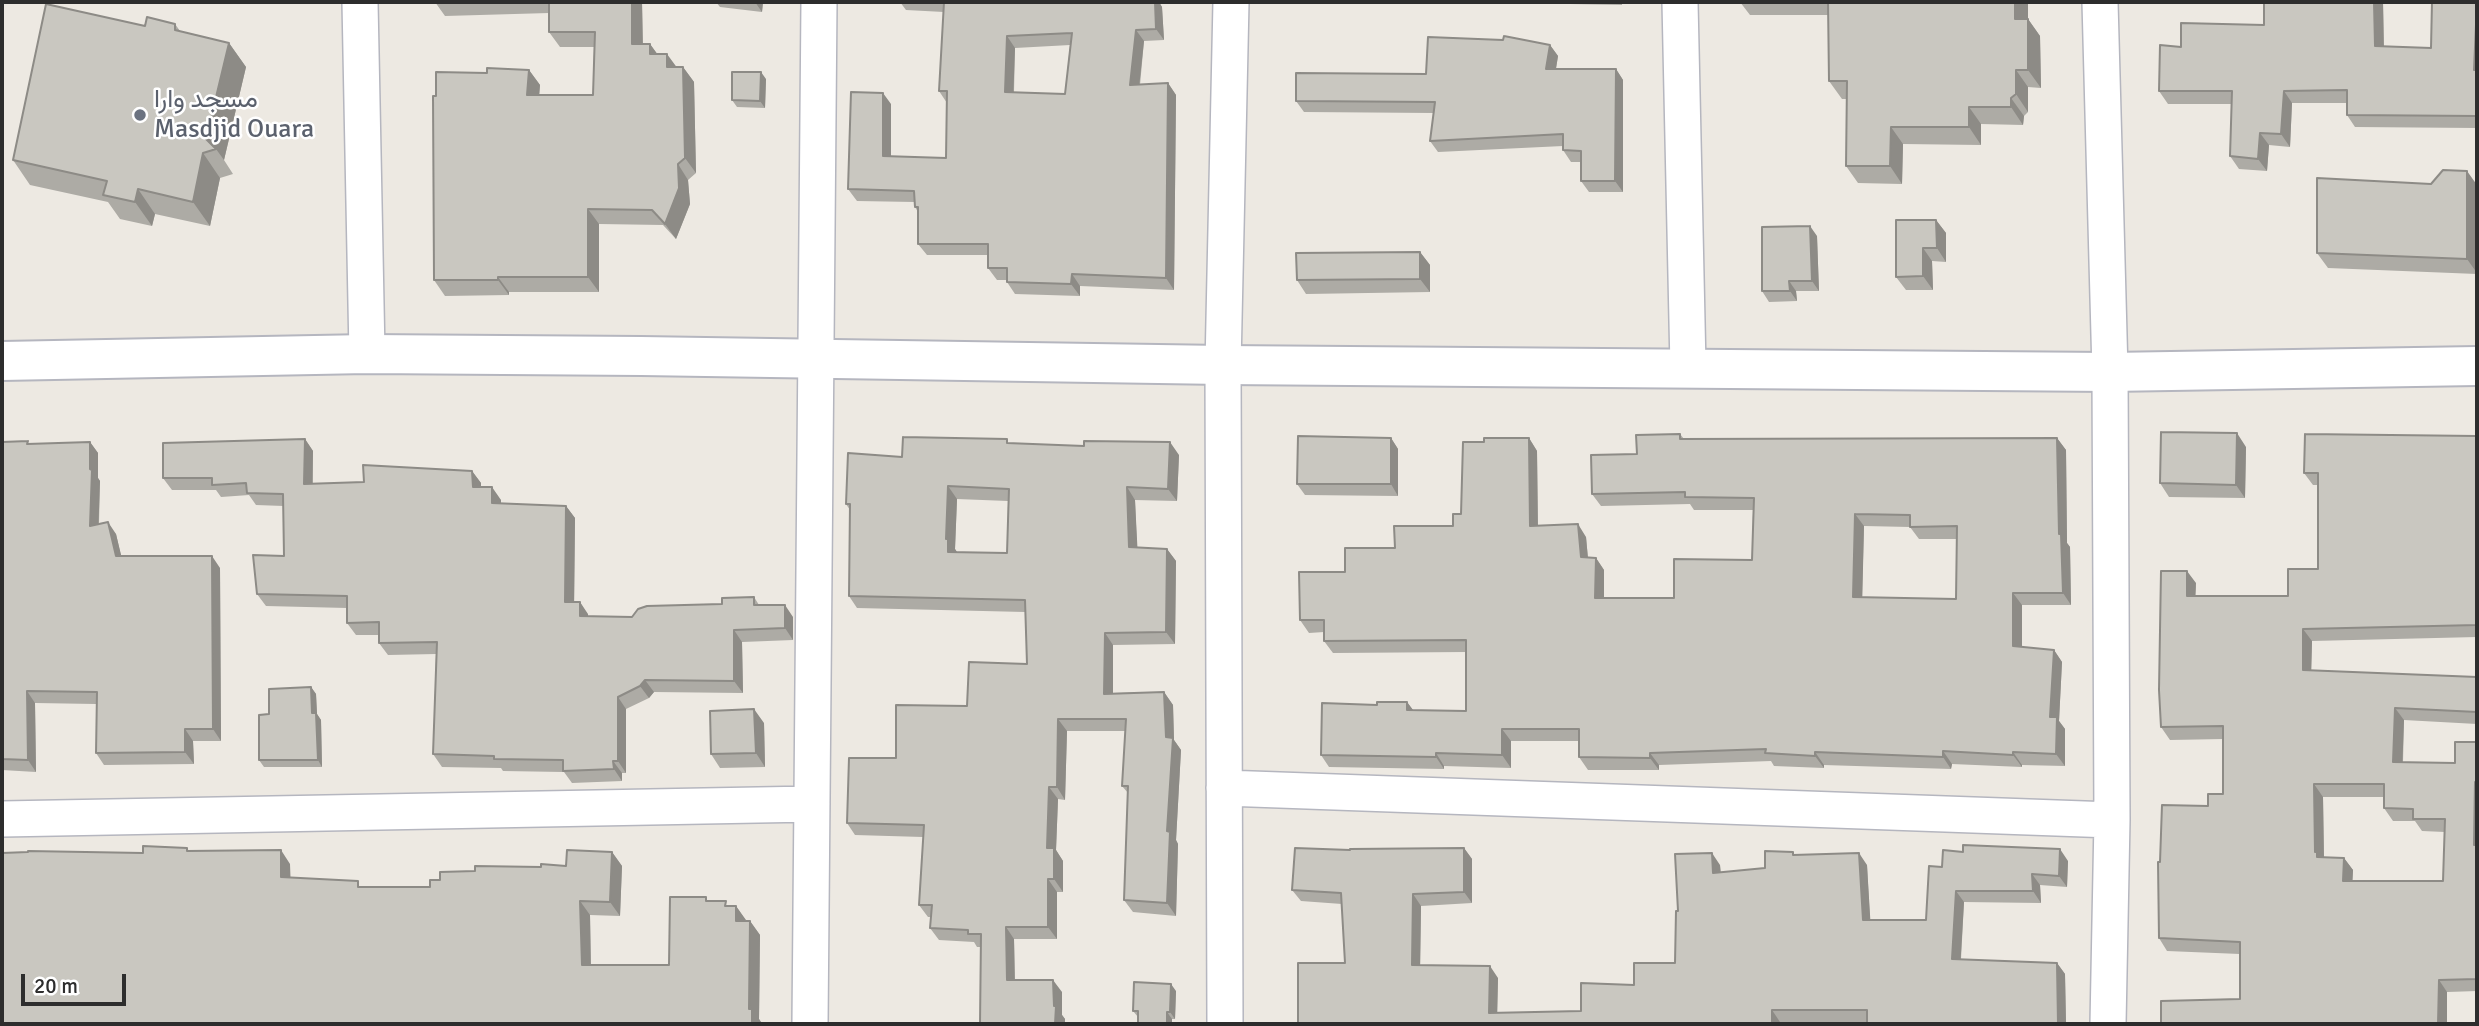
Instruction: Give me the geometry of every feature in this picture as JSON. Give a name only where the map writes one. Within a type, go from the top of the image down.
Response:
[{"type":"street","points":[[360,2],[367,354]]},
{"type":"street","points":[[810,1024],[819,2]]},
{"type":"street","points":[[1225,1024],[1223,365],[1231,2]]},
{"type":"street","points":[[1681,2],[1688,367]]},
{"type":"street","points":[[2100,2],[2110,372],[2112,820],[2108,1024]]},
{"type":"street","points":[[2,361],[367,354],[1223,365],[2110,372],[2477,366]]},
{"type":"street","points":[[1224,788],[2112,820]]},
{"type":"street","points":[[2,819],[812,804]]},
{"type":"building","points":[[549,2],[632,2],[632,44],[650,44],[650,54],[667,54],[667,67],[683,67],[685,158],[678,164],[679,188],[665,224],[652,210],[588,209],[588,277],[434,280],[433,96],[436,96],[436,72],[487,73],[487,68],[529,70],[527,95],[593,95],[595,32],[549,32]]},
{"type":"building","points":[[944,2],[1155,2],[1156,29],[1136,30],[1130,85],[1168,83],[1166,278],[1072,274],[1071,284],[1007,282],[1007,268],[988,268],[988,244],[918,244],[918,207],[915,207],[914,191],[848,189],[851,92],[883,93],[883,156],[946,158],[947,91],[939,91]],"holes":[[[1072,33],[1065,94],[1005,92],[1007,36]]]},
{"type":"building","points":[[1828,2],[2015,2],[2015,19],[2028,19],[2028,70],[2016,70],[2016,94],[2011,98],[2011,107],[1969,107],[1969,127],[1891,127],[1890,166],[1846,166],[1847,81],[1829,81]]},
{"type":"building","points":[[2264,2],[2374,2],[2375,46],[2431,48],[2432,2],[2477,2],[2474,70],[2477,116],[2347,115],[2347,90],[2284,91],[2281,134],[2260,133],[2258,159],[2230,156],[2232,91],[2159,91],[2160,45],[2181,47],[2181,23],[2264,25]]},
{"type":"building","name":"مسجد وارا Masdjid Ouara","points":[[46,4],[145,26],[147,17],[175,24],[175,30],[229,43],[206,139],[216,149],[203,153],[193,202],[138,189],[135,202],[103,195],[107,181],[13,160]]},
{"type":"building","points":[[1504,36],[1550,45],[1546,69],[1616,69],[1615,181],[1581,181],[1581,151],[1563,150],[1563,134],[1430,141],[1435,102],[1296,101],[1296,73],[1426,74],[1428,37],[1503,40]]},
{"type":"building","points":[[732,72],[761,72],[760,101],[732,100]]},
{"type":"building","points":[[2443,170],[2467,171],[2467,259],[2317,253],[2317,178],[2431,184]]},
{"type":"building","points":[[1896,220],[1936,220],[1937,248],[1923,248],[1923,276],[1896,277]]},
{"type":"building","points":[[1810,226],[1812,281],[1789,281],[1790,291],[1762,291],[1762,227]]},
{"type":"building","points":[[1420,252],[1420,279],[1297,280],[1296,253]]},
{"type":"building","points":[[2161,432],[2237,433],[2236,485],[2160,483]]},
{"type":"building","points":[[1680,434],[1680,439],[2057,438],[2063,593],[2013,593],[2013,646],[2054,650],[2050,717],[2057,717],[2056,754],[2013,752],[2013,755],[1943,751],[1943,757],[1815,752],[1815,756],[1765,753],[1766,749],[1650,753],[1650,758],[1579,757],[1579,729],[1502,729],[1502,755],[1321,755],[1322,703],[1377,705],[1377,702],[1407,702],[1407,710],[1466,711],[1466,640],[1324,641],[1324,620],[1300,620],[1299,572],[1345,572],[1345,548],[1395,548],[1394,526],[1453,526],[1453,514],[1461,514],[1463,442],[1484,442],[1484,438],[1529,438],[1530,526],[1578,524],[1581,557],[1596,558],[1595,598],[1674,598],[1674,559],[1752,560],[1754,498],[1685,497],[1685,492],[1592,494],[1591,455],[1637,454],[1636,435]],"holes":[[[1855,514],[1910,515],[1910,527],[1957,526],[1956,599],[1853,597]]]},
{"type":"building","points":[[2305,434],[2476,436],[2477,625],[2303,629],[2303,670],[2477,677],[2477,712],[2395,708],[2393,762],[2455,763],[2455,742],[2477,742],[2474,845],[2477,845],[2477,979],[2439,980],[2438,1024],[2161,1024],[2161,1001],[2240,999],[2240,942],[2159,938],[2158,862],[2162,805],[2208,806],[2208,794],[2223,794],[2223,726],[2161,727],[2161,571],[2187,571],[2187,596],[2288,596],[2288,569],[2318,569],[2318,473],[2304,473]],"holes":[[[2314,784],[2384,784],[2384,808],[2413,809],[2413,819],[2445,819],[2443,881],[2343,881],[2344,858],[2317,857]]]},
{"type":"building","points":[[1298,436],[1391,438],[1391,484],[1297,484]]},
{"type":"building","points":[[903,437],[1007,439],[1007,443],[1084,446],[1084,441],[1170,442],[1168,489],[1127,487],[1129,547],[1167,549],[1166,632],[1105,633],[1104,694],[1164,692],[1166,737],[1173,738],[1167,831],[1170,832],[1167,903],[1124,900],[1128,786],[1122,786],[1126,719],[1058,719],[1057,787],[1049,787],[1047,848],[1054,848],[1054,879],[1048,879],[1048,927],[1006,927],[1007,980],[1053,980],[1055,1024],[980,1024],[981,934],[968,934],[968,930],[930,928],[932,905],[919,905],[924,825],[847,823],[849,758],[896,758],[896,705],[967,706],[969,662],[1027,664],[1025,600],[849,596],[850,504],[846,504],[848,453],[902,457]],"holes":[[[948,486],[1009,489],[1007,553],[948,552]]]},
{"type":"building","points":[[305,439],[304,484],[364,482],[363,465],[472,471],[473,487],[492,487],[492,503],[566,506],[565,602],[580,602],[580,616],[632,617],[638,609],[647,606],[722,604],[722,598],[754,597],[754,605],[785,605],[785,628],[734,630],[734,681],[645,680],[640,686],[618,697],[618,761],[613,761],[614,769],[563,771],[563,760],[494,759],[494,756],[433,754],[437,642],[379,643],[379,622],[347,623],[347,596],[257,594],[253,555],[284,556],[283,494],[247,493],[246,483],[212,485],[212,478],[163,478],[163,443]]},
{"type":"building","points":[[28,441],[27,444],[90,442],[90,526],[108,522],[116,556],[212,556],[213,729],[185,729],[185,752],[96,753],[97,692],[27,691],[28,760],[2,759],[2,442]]},
{"type":"building","points":[[311,687],[312,713],[316,713],[318,760],[259,760],[259,715],[269,714],[269,689]]},
{"type":"building","points":[[754,709],[756,753],[711,754],[710,711]]},
{"type":"building","points":[[1963,845],[2060,849],[2059,876],[2032,874],[2033,891],[1956,891],[1952,959],[2057,963],[2058,1024],[1867,1024],[1867,1010],[1772,1010],[1772,1024],[1298,1024],[1298,963],[1345,963],[1341,893],[1292,890],[1295,848],[1464,848],[1464,892],[1413,894],[1412,965],[1490,966],[1489,1013],[1581,1011],[1581,983],[1634,985],[1634,963],[1675,963],[1678,911],[1675,854],[1712,853],[1713,873],[1765,868],[1765,851],[1793,852],[1793,855],[1859,853],[1863,920],[1926,920],[1929,866],[1942,867],[1943,850],[1963,852]]},
{"type":"building","points":[[143,846],[187,848],[187,851],[281,850],[281,877],[358,881],[358,887],[430,887],[430,880],[440,880],[440,872],[475,871],[475,866],[566,866],[567,850],[612,852],[610,902],[580,901],[582,965],[669,965],[670,897],[706,897],[706,901],[726,901],[725,906],[736,906],[736,921],[750,921],[749,1009],[752,1009],[752,1024],[2,1024],[2,853],[143,853]]},
{"type":"building","points":[[1134,982],[1171,984],[1167,1024],[1138,1024],[1138,1011],[1133,1011]]},
{"type":"place","name":"مسجد وارا Masdjid Ouara","points":[[140,115]]}]
